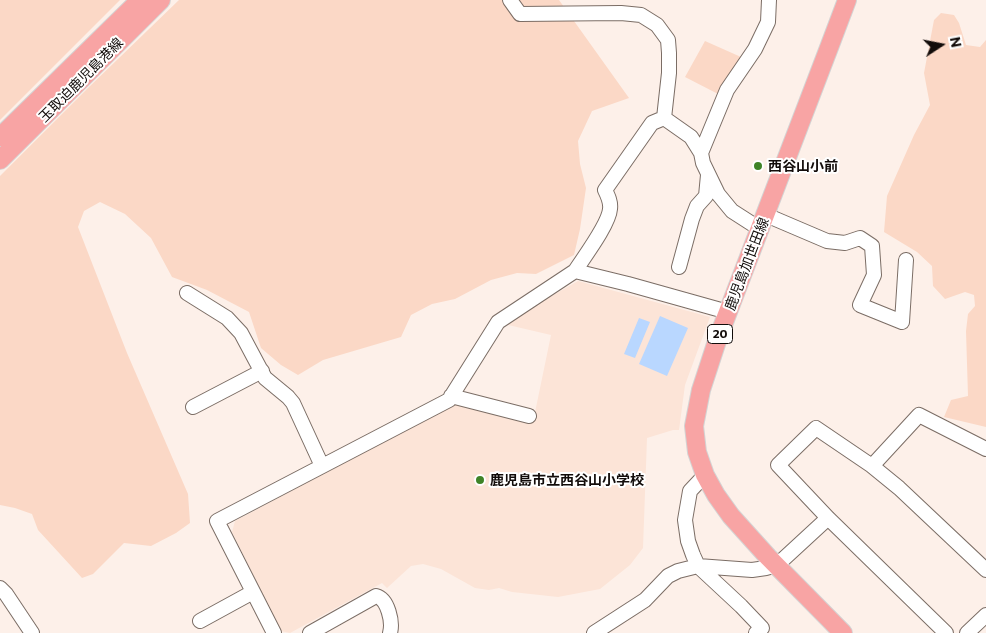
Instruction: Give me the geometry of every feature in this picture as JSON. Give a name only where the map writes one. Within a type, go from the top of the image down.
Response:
[{"type":"main road","name":"玉取迫鹿児島港線","points":[[0,160],[140,0]]},
{"type":"main road","name":"玉取迫鹿児島港線","points":[[0,137],[162,0]]},
{"type":"main road","name":"鹿児島加世田線","points":[[843,633],[731,516],[705,475],[697,452],[694,426],[700,390],[728,312],[847,0]]},
{"type":"street","points":[[510,0],[520,14],[641,14],[657,25],[668,40],[669,53],[669,73],[664,118]]},
{"type":"street","points":[[701,154],[727,90],[755,50],[768,22],[769,0]]},
{"type":"street","points":[[664,118],[691,137],[701,154],[702,163],[718,194],[732,211],[827,241],[845,243],[860,238],[872,246],[874,275],[860,305],[902,322],[906,260]]},
{"type":"street","points":[[274,633],[217,521],[449,400],[498,322],[576,271],[604,226],[610,210],[609,197],[605,190],[652,123],[664,118]]},
{"type":"street","points":[[679,267],[692,219],[697,206],[706,196],[708,175]]},
{"type":"street","points":[[576,271],[728,312]]},
{"type":"street","points":[[187,293],[227,318],[241,333],[265,378],[293,403],[322,466]]},
{"type":"street","points":[[193,406],[262,371]]},
{"type":"street","points":[[451,396],[529,416]]},
{"type":"street","points":[[872,466],[919,415],[986,449]]},
{"type":"street","points":[[946,633],[828,518],[778,465],[816,428],[872,466],[899,488],[986,570]]},
{"type":"street","points":[[705,475],[690,491],[685,520],[688,540],[698,566],[762,628],[756,633]]},
{"type":"street","points":[[596,633],[645,600],[668,576],[678,571],[698,566],[752,570],[777,565],[828,518]]},
{"type":"street","points":[[0,588],[32,633]]},
{"type":"street","points":[[200,621],[253,592]]},
{"type":"street","points":[[310,633],[376,596],[385,602],[391,621],[390,633]]},
{"type":"street","points":[[967,633],[986,615]]},
{"type":"shaded area","points":[[0,0],[120,0],[0,120]]},
{"type":"shaded area","points":[[179,0],[559,0],[629,98],[592,111],[578,141],[580,164],[586,188],[574,255],[536,274],[517,273],[491,280],[455,299],[432,304],[411,315],[401,337],[323,360],[298,375],[281,365],[261,348],[249,312],[207,290],[172,277],[151,238],[125,214],[100,202],[84,211],[78,227],[127,353],[188,494],[190,523],[176,533],[151,546],[124,543],[93,574],[82,578],[38,530],[32,514],[0,505],[0,176]]},
{"type":"shaded area","points":[[941,13],[954,15],[959,23],[966,45],[980,47],[986,40],[986,427],[944,417],[951,400],[968,396],[966,331],[968,314],[975,306],[974,295],[965,292],[945,299],[933,286],[932,266],[917,252],[884,232],[887,196],[914,135],[930,105],[924,73],[934,20]]},
{"type":"shaded area","points":[[705,41],[741,57],[720,95],[685,77]]},
{"type":"shaded area","name":"鹿児島市立西谷山小学校","points":[[578,281],[710,317],[685,385],[679,430],[647,438],[643,548],[630,565],[600,589],[558,597],[512,592],[499,588],[489,590],[475,588],[441,569],[423,564],[411,566],[387,588],[382,583],[290,633],[281,631],[232,532],[235,521],[457,403],[533,422],[551,335],[504,324]]},
{"type":"water","points":[[660,316],[688,328],[667,376],[639,364]]},
{"type":"water","points":[[639,318],[650,322],[635,358],[624,354]]},
{"type":"place","name":"西谷山小前","points":[[758,166]]},
{"type":"place","name":"鹿児島市立西谷山小学校","points":[[480,480]]}]
